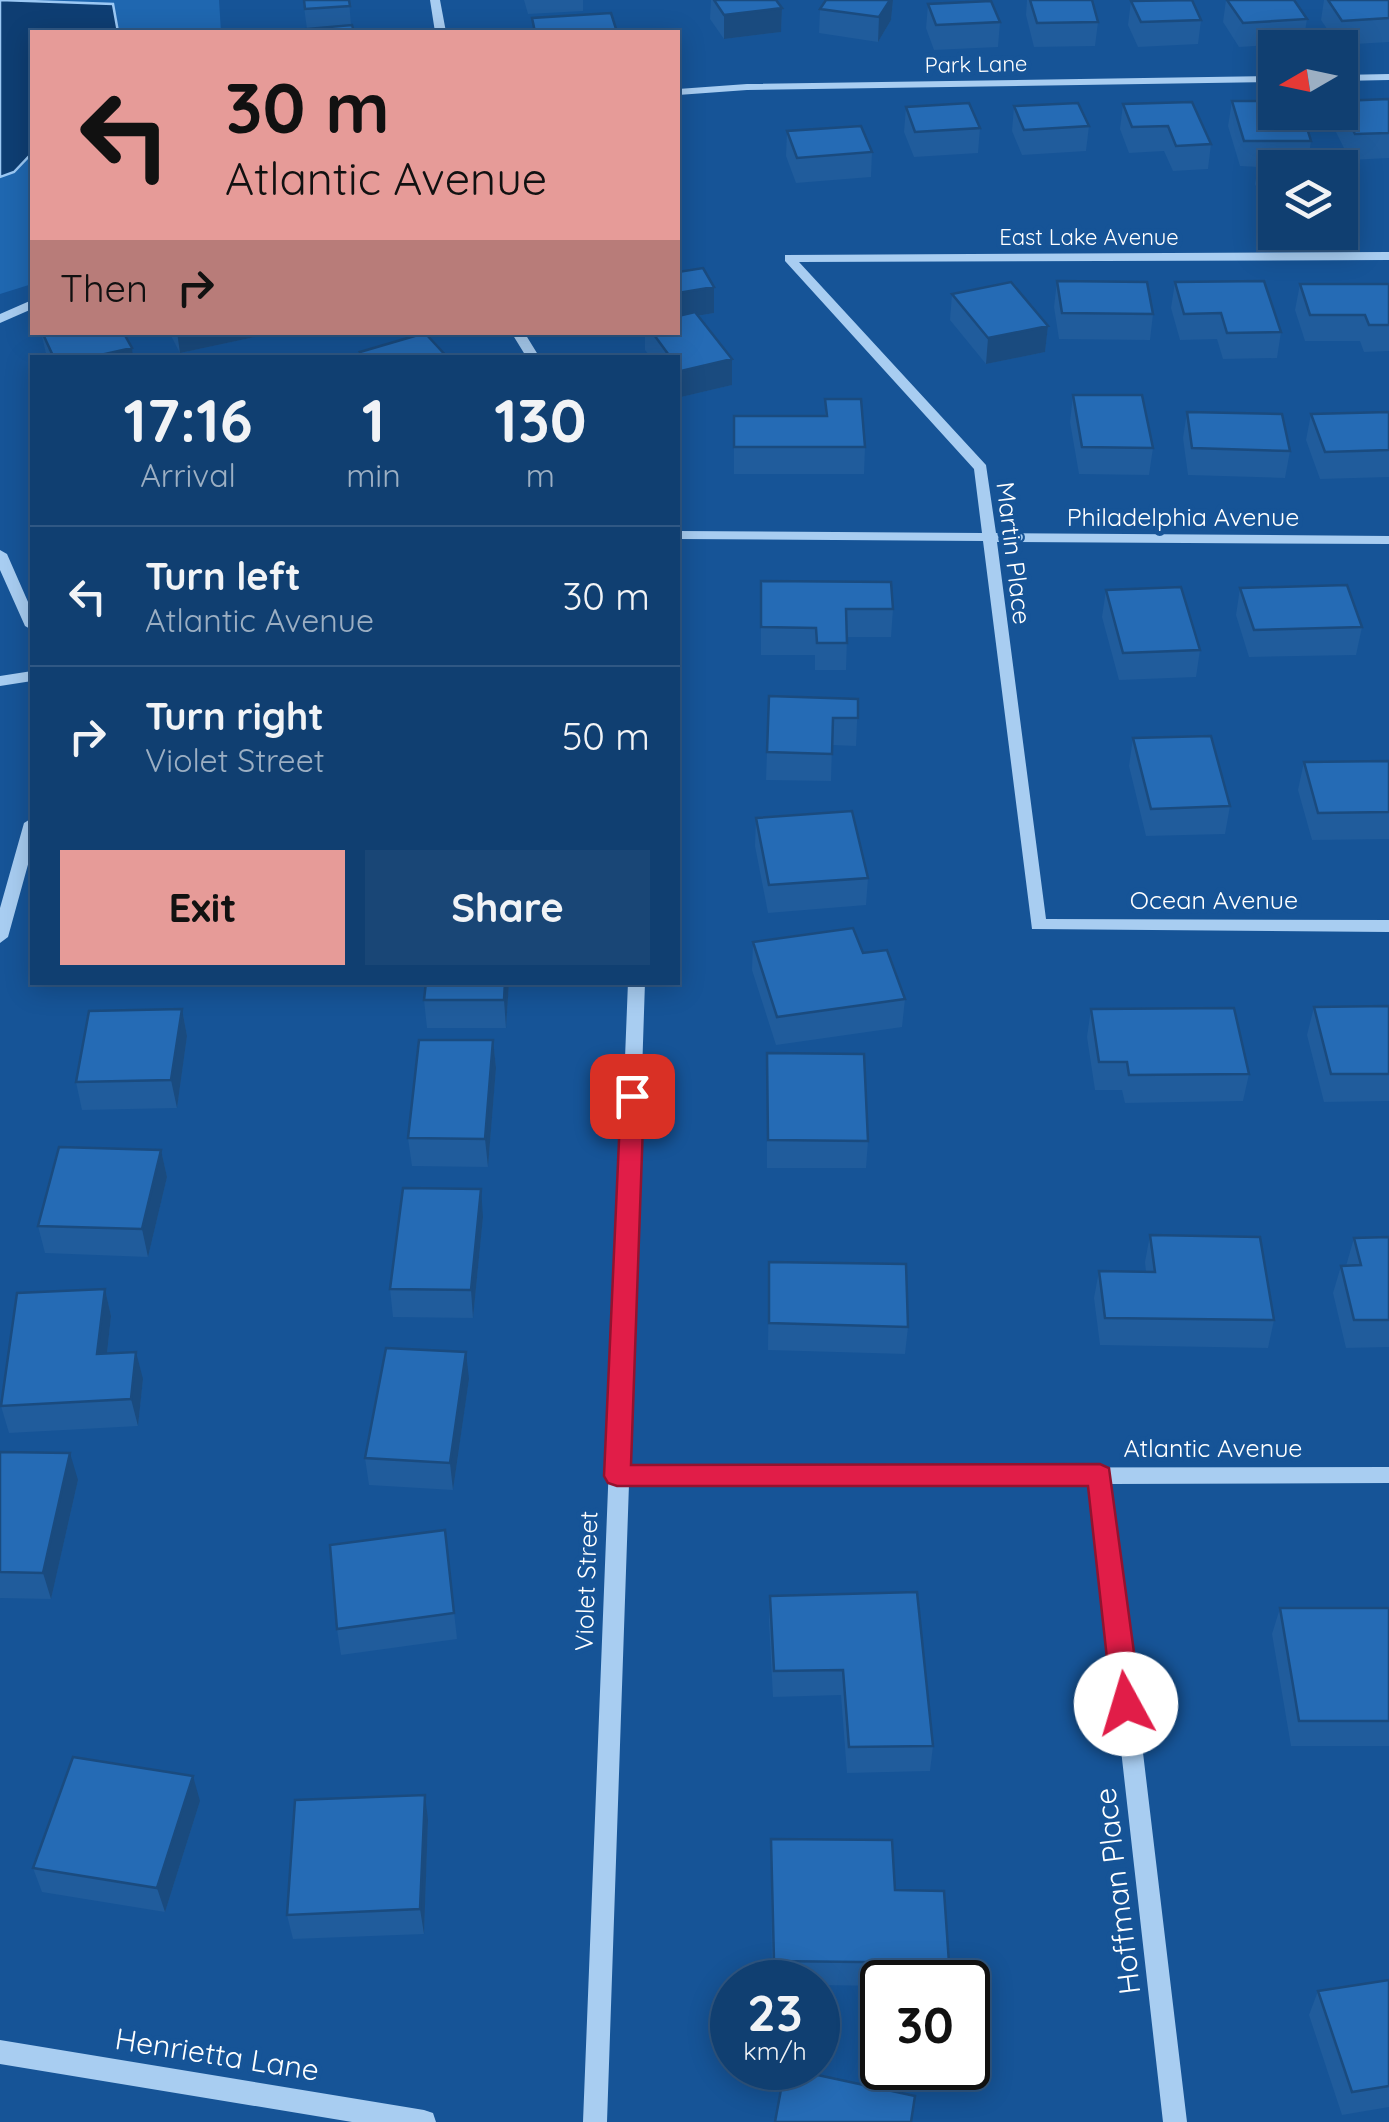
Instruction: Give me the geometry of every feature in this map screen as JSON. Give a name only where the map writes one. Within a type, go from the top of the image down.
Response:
[{"type":"street","points":[[435,0],[442,30]]},
{"type":"street","points":[[1358,78],[1389,77]]},
{"type":"street","name":"Park Lane","points":[[680,92],[748,87],[1258,79]]},
{"type":"street","name":"East Lake Avenue","points":[[790,258],[1389,256]]},
{"type":"street","name":"Martin Place","points":[[790,258],[981,468],[1038,925]]},
{"type":"street","points":[[0,319],[30,305]]},
{"type":"street","name":"Philadelphia Avenue","points":[[680,535],[1389,540]]},
{"type":"street","points":[[0,554],[30,622]]},
{"type":"street","points":[[0,681],[30,676]]},
{"type":"street","points":[[0,937],[30,830]]},
{"type":"street","name":"Ocean Avenue","points":[[1038,925],[1389,926]]},
{"type":"street","name":"Violet Street","points":[[595,2122],[637,985]]},
{"type":"street","name":"Hoffman Place","points":[[1100,1475],[1176,2122]]},
{"type":"street","name":"Atlantic Avenue","points":[[617,1476],[1389,1475]]},
{"type":"street","name":"Henrietta Lane","points":[[0,2052],[424,2122]]},
{"type":"shaded area","points":[[0,0],[219,0],[221,30],[30,30],[30,285],[0,294]]},
{"type":"shaded area","points":[[0,0],[113,4],[118,30],[30,30],[30,155],[14,172],[0,177]]},
{"type":"building","points":[[304,0],[349,0],[350,6],[305,9]]},
{"type":"building","points":[[714,0],[776,0],[782,8],[724,15]]},
{"type":"building","points":[[826,0],[890,0],[879,17],[820,9]]},
{"type":"building","points":[[1030,0],[1092,0],[1098,22],[1037,23]]},
{"type":"building","points":[[1192,0],[1201,20],[1141,22],[1131,1]]},
{"type":"building","points":[[1227,0],[1294,0],[1307,19],[1243,23]]},
{"type":"building","points":[[1328,0],[1389,0],[1389,18],[1342,21]]},
{"type":"building","points":[[991,1],[1000,22],[936,25],[928,4]]},
{"type":"building","points":[[611,13],[616,30],[535,30],[532,18]]},
{"type":"building","points":[[352,25],[353,30],[306,30]]},
{"type":"building","points":[[1389,99],[1389,133],[1355,134],[1358,100]]},
{"type":"building","points":[[1232,101],[1258,101],[1258,130],[1308,130],[1311,141],[1244,141]]},
{"type":"building","points":[[1192,102],[1211,144],[1176,146],[1168,126],[1132,127],[1123,104]]},
{"type":"building","points":[[969,103],[980,128],[915,132],[906,107]]},
{"type":"building","points":[[1078,103],[1089,126],[1024,130],[1014,106]]},
{"type":"building","points":[[861,126],[872,152],[797,158],[787,131]]},
{"type":"building","points":[[703,268],[714,287],[680,293],[680,272]]},
{"type":"building","points":[[1057,281],[1147,282],[1153,314],[1062,313]]},
{"type":"building","points":[[1264,281],[1281,332],[1227,333],[1221,313],[1184,314],[1175,282]]},
{"type":"building","points":[[1011,282],[1048,326],[988,338],[952,294]]},
{"type":"building","points":[[1300,284],[1389,284],[1389,325],[1369,325],[1365,315],[1310,315]]},
{"type":"building","points":[[695,312],[732,359],[681,371],[680,355],[669,355],[654,335],[680,335],[680,316]]},
{"type":"building","points":[[43,335],[125,335],[132,348],[100,355],[53,355]]},
{"type":"building","points":[[427,335],[445,355],[362,355],[360,352]]},
{"type":"building","points":[[1073,395],[1142,395],[1153,448],[1082,447]]},
{"type":"building","points":[[825,399],[861,399],[865,447],[734,447],[734,416],[827,416]]},
{"type":"building","points":[[1187,412],[1282,414],[1290,451],[1192,448]]},
{"type":"building","points":[[1389,412],[1389,450],[1325,452],[1311,414]]},
{"type":"building","points":[[761,581],[891,582],[893,609],[846,609],[847,643],[817,643],[816,628],[761,627]]},
{"type":"building","points":[[1347,585],[1362,627],[1254,630],[1240,588]]},
{"type":"building","points":[[1181,587],[1200,650],[1123,653],[1106,590]]},
{"type":"building","points":[[769,696],[858,699],[858,718],[833,718],[832,754],[767,752]]},
{"type":"building","points":[[1211,736],[1230,806],[1151,809],[1133,738]]},
{"type":"building","points":[[1389,761],[1389,812],[1318,813],[1304,762]]},
{"type":"building","points":[[852,811],[868,878],[769,885],[756,818]]},
{"type":"building","points":[[853,928],[863,953],[887,950],[905,999],[777,1017],[753,942]]},
{"type":"building","points":[[426,985],[505,985],[504,1000],[424,1000]]},
{"type":"building","points":[[1389,1006],[1389,1074],[1331,1074],[1314,1007]]},
{"type":"building","points":[[1234,1008],[1249,1074],[1129,1075],[1127,1062],[1099,1062],[1091,1009]]},
{"type":"building","points":[[182,1009],[171,1080],[76,1082],[89,1011]]},
{"type":"building","points":[[419,1040],[493,1040],[485,1139],[408,1138]]},
{"type":"building","points":[[767,1053],[864,1054],[868,1141],[768,1140]]},
{"type":"building","points":[[59,1147],[161,1150],[142,1229],[38,1226]]},
{"type":"building","points":[[403,1188],[481,1189],[471,1290],[390,1289]]},
{"type":"building","points":[[1150,1235],[1260,1237],[1274,1320],[1105,1318],[1099,1271],[1155,1272]]},
{"type":"building","points":[[1389,1237],[1389,1320],[1354,1320],[1341,1266],[1361,1265],[1354,1238]]},
{"type":"building","points":[[769,1262],[906,1264],[908,1327],[769,1323]]},
{"type":"building","points":[[105,1289],[97,1354],[136,1352],[131,1399],[1,1406],[17,1293]]},
{"type":"building","points":[[386,1348],[466,1352],[450,1463],[365,1458]]},
{"type":"building","points":[[0,1452],[70,1453],[43,1573],[0,1572]]},
{"type":"building","points":[[445,1530],[454,1613],[337,1629],[330,1545]]},
{"type":"building","points":[[917,1592],[933,1746],[849,1747],[843,1670],[774,1671],[770,1596]]},
{"type":"building","points":[[1280,1608],[1389,1608],[1389,1721],[1299,1721]]},
{"type":"building","points":[[73,1757],[193,1776],[157,1888],[33,1868]]},
{"type":"building","points":[[425,1795],[420,1909],[287,1915],[295,1800]]},
{"type":"building","points":[[771,1839],[892,1840],[895,1890],[944,1891],[949,1960],[774,1960]]},
{"type":"building","points":[[1389,1980],[1389,2086],[1352,2092],[1318,1991]]},
{"type":"building","points":[[840,2080],[860,2084],[860,2090],[915,2096],[911,2122],[775,2122],[781,2090],[840,2090]]},
{"type":"route","points":[[632,1096],[617,1476],[1100,1475],[1126,1704]]}]
